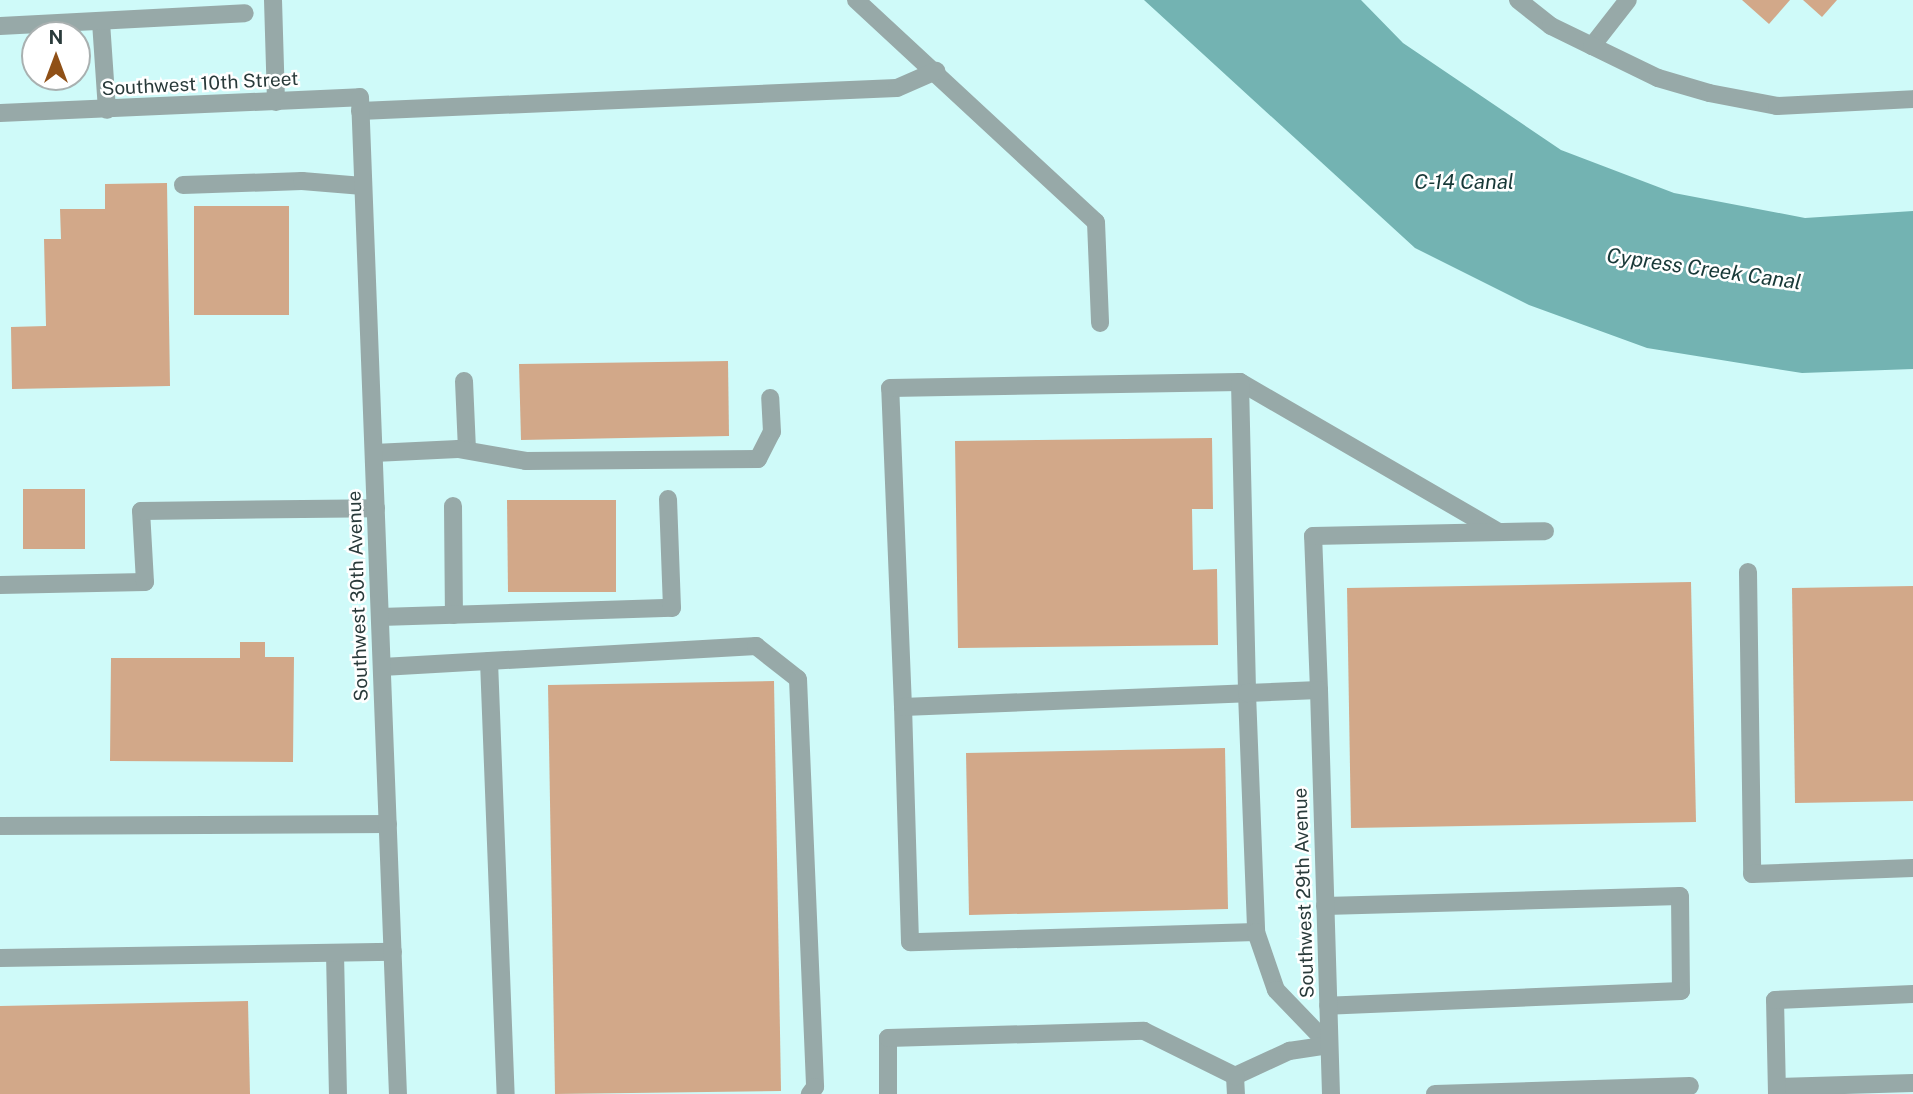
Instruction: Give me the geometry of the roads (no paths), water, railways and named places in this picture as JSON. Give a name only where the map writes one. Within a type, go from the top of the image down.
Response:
[{"type":"street","points":[[272,0],[276,102]]},
{"type":"street","points":[[856,0],[936,71],[1096,222],[1100,323]]},
{"type":"street","points":[[1518,0],[1551,26],[1658,78],[1777,106],[1913,99]]},
{"type":"street","points":[[1592,47],[1629,0]]},
{"type":"street","points":[[0,26],[245,13]]},
{"type":"street","points":[[101,22],[107,110]]},
{"type":"street","name":"Southwest 10th Street","points":[[0,113],[276,102],[360,104],[897,88],[936,71]]},
{"type":"street","name":"Southwest 30th Avenue","points":[[360,104],[398,1094]]},
{"type":"street","points":[[183,185],[302,181],[363,186]]},
{"type":"street","points":[[464,381],[467,450]]},
{"type":"street","points":[[1240,382],[1256,932],[1276,990],[1329,1045]]},
{"type":"street","points":[[1256,932],[910,942],[890,388],[1240,382],[1499,532],[1545,531]]},
{"type":"street","points":[[374,453],[467,450],[526,461],[758,459],[772,432],[770,398]]},
{"type":"street","points":[[380,617],[672,608],[668,499]]},
{"type":"street","points":[[453,506],[454,615]]},
{"type":"street","points":[[0,585],[145,582],[141,511],[376,508]]},
{"type":"street","name":"Southwest 29th Avenue","points":[[1331,1094],[1313,536],[1499,532]]},
{"type":"street","points":[[1748,572],[1752,874],[1913,868]]},
{"type":"street","points":[[382,667],[756,646],[798,679],[815,1087],[810,1094]]},
{"type":"street","points":[[489,661],[506,1094]]},
{"type":"street","points":[[903,707],[1319,690]]},
{"type":"street","points":[[0,826],[388,824]]},
{"type":"street","points":[[1325,906],[1680,896],[1681,991],[1328,1006]]},
{"type":"street","points":[[0,958],[393,952]]},
{"type":"street","points":[[335,953],[338,1094]]},
{"type":"street","points":[[1913,994],[1775,1000],[1777,1091],[1913,1083]]},
{"type":"street","points":[[888,1094],[888,1038],[1144,1031],[1236,1085],[1289,1051],[1329,1045]]},
{"type":"street","points":[[1435,1094],[1690,1086]]},
{"type":"water","name":"C-14 Canal","points":[[1144,0],[1361,0],[1403,43],[1561,150],[1674,193],[1805,218],[1913,211],[1913,369],[1802,373],[1647,348],[1529,305],[1415,248]]},
{"type":"water label","name":"Cypress Creek Canal","points":[[1704,269]]}]
